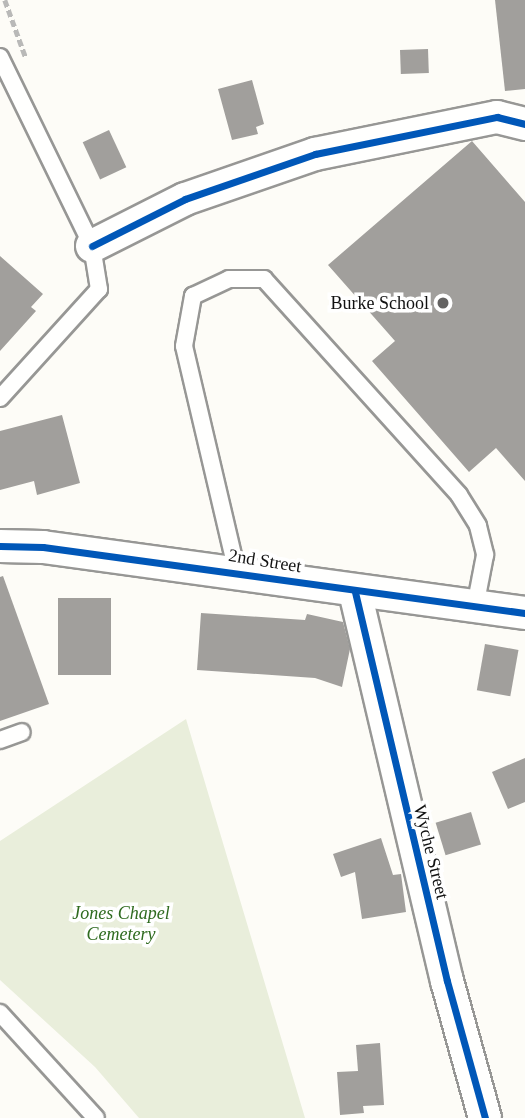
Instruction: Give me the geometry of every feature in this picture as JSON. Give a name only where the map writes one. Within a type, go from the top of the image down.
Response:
[{"type":"street","points":[[92,247],[185,199],[315,154],[497,117],[525,124]]},
{"type":"street","name":"2nd Street","points":[[0,546],[43,547],[237,572],[355,592],[525,613]]},
{"type":"street","name":"Wyche Street","points":[[355,592],[447,981],[485,1118]]},
{"type":"lane","points":[[0,57],[92,247],[99,289],[0,398]]},
{"type":"lane","points":[[237,572],[184,346],[193,296],[229,279],[264,279],[459,495],[478,526],[485,555],[475,607]]},
{"type":"lane","points":[[0,740],[22,732]]},
{"type":"lane","points":[[0,1013],[96,1118]]},
{"type":"path","points":[[5,0],[28,63]]},
{"type":"green space","name":"Jones Chapel Cemetery","points":[[186,719],[305,1118],[139,1118],[95,1067],[0,980],[0,841]]},
{"type":"building","points":[[495,0],[525,0],[525,89],[505,91]]},
{"type":"building","points":[[428,49],[429,73],[401,74],[400,50]]},
{"type":"building","points":[[252,80],[264,124],[256,127],[258,134],[232,140],[218,89]]},
{"type":"building","points":[[109,130],[126,167],[100,179],[83,142]]},
{"type":"building","name":"Burke School","points":[[472,141],[525,202],[525,481],[496,448],[469,472],[372,361],[395,341],[328,265]]},
{"type":"building","points":[[0,256],[43,294],[31,307],[36,311],[0,351]]},
{"type":"building","points":[[62,415],[80,483],[37,495],[34,481],[0,490],[0,431]]},
{"type":"building","points":[[3,576],[49,704],[0,721],[0,577]]},
{"type":"building","points":[[58,598],[111,598],[111,675],[58,675]]},
{"type":"building","points":[[201,613],[305,620],[307,614],[343,622],[350,649],[342,687],[315,678],[197,670]]},
{"type":"building","points":[[485,644],[518,650],[510,696],[477,690]]},
{"type":"building","points":[[525,758],[525,802],[508,809],[492,772]]},
{"type":"building","points":[[471,812],[481,845],[446,855],[436,823]]},
{"type":"building","points":[[381,838],[393,875],[401,874],[406,912],[362,919],[355,872],[341,877],[333,854]]},
{"type":"building","points":[[380,1043],[384,1105],[363,1106],[364,1113],[340,1115],[337,1072],[358,1071],[356,1045]]},
{"type":"cycle path","points":[[92,246],[185,199],[315,154],[497,117],[525,124]]},
{"type":"cycle path","points":[[0,546],[43,547],[525,613]]},
{"type":"cycle path","points":[[355,592],[447,981],[485,1118]]},
{"type":"place","name":"Burke School","points":[[443,303]]}]
